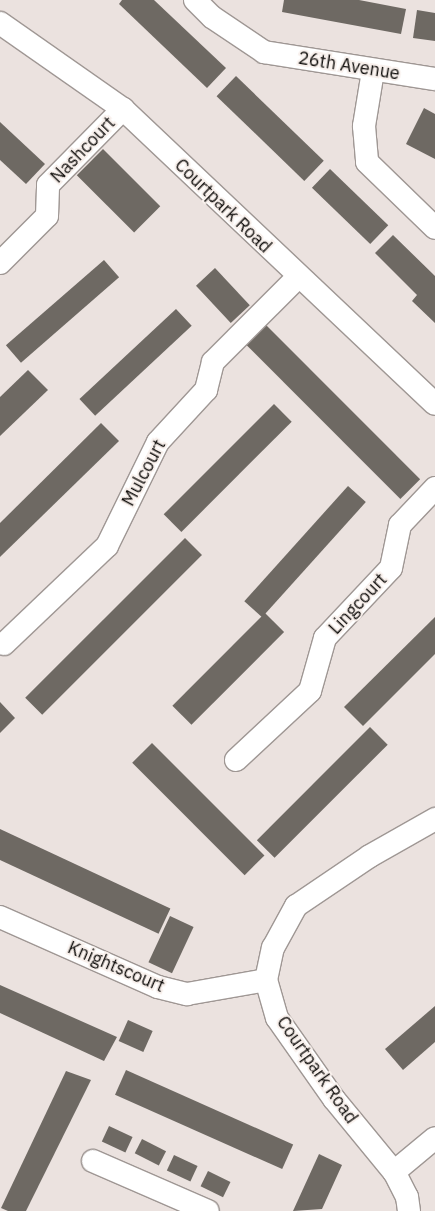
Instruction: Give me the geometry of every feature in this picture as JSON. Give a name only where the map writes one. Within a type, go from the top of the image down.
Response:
[{"type":"street","name":"26th Avenue","points":[[195,0],[212,17],[264,52],[373,71],[435,79]]},
{"type":"street","name":"Courtpark Road","points":[[0,23],[123,110],[298,277],[435,404]]},
{"type":"street","points":[[373,71],[364,126],[367,162],[435,228]]},
{"type":"street","name":"Nashcourt","points":[[0,263],[47,216],[48,184],[123,110]]},
{"type":"street","name":"Mulcourt","points":[[4,644],[107,546],[158,442],[206,390],[213,362],[298,277]]},
{"type":"street","name":"Lingcourt","points":[[236,760],[310,691],[325,638],[391,568],[400,525],[435,488]]},
{"type":"street","name":"Courtpark Road","points":[[409,1211],[407,1198],[394,1172],[334,1099],[277,1018],[266,980],[273,948],[296,906],[370,856],[435,819]]},
{"type":"street","name":"Knightscourt","points":[[0,917],[158,987],[187,994],[266,980]]},
{"type":"street","points":[[394,1172],[435,1138]]},
{"type":"street","points":[[92,1161],[208,1211]]},
{"type":"building","points":[[122,0],[154,0],[226,68],[207,88],[119,4]]},
{"type":"building","points":[[284,0],[359,0],[406,9],[401,34],[282,12]]},
{"type":"building","points":[[417,10],[435,13],[435,41],[413,38]]},
{"type":"building","points":[[236,76],[324,161],[304,181],[217,96]]},
{"type":"building","points":[[424,108],[435,114],[435,159],[406,144]]},
{"type":"building","points":[[0,122],[45,164],[26,184],[0,160]]},
{"type":"building","points":[[103,149],[160,206],[134,232],[77,175]]},
{"type":"building","points":[[330,169],[388,225],[370,244],[312,188]]},
{"type":"building","points":[[393,235],[435,276],[435,323],[412,301],[417,295],[375,253]]},
{"type":"building","points":[[104,260],[119,277],[21,363],[6,345]]},
{"type":"building","points":[[215,268],[250,305],[231,323],[196,286]]},
{"type":"building","points":[[176,309],[192,326],[95,416],[79,399]]},
{"type":"building","points":[[266,325],[420,479],[400,499],[246,345]]},
{"type":"building","points":[[28,370],[48,390],[0,436],[0,397]]},
{"type":"building","points":[[274,404],[292,422],[181,532],[164,514]]},
{"type":"building","points":[[101,423],[119,441],[0,557],[0,523]]},
{"type":"building","points":[[348,486],[366,502],[262,617],[244,601]]},
{"type":"building","points":[[185,538],[202,555],[42,715],[25,698]]},
{"type":"building","points":[[265,613],[284,632],[191,725],[172,706]]},
{"type":"building","points":[[435,617],[435,654],[363,726],[344,707]]},
{"type":"building","points":[[0,702],[15,718],[0,733]]},
{"type":"building","points":[[370,727],[388,745],[275,858],[257,840]]},
{"type":"building","points":[[152,743],[264,855],[245,875],[132,763]]},
{"type":"building","points":[[0,829],[170,908],[159,934],[0,860]]},
{"type":"building","points":[[170,916],[194,927],[172,973],[148,962]]},
{"type":"building","points":[[0,985],[117,1037],[104,1061],[0,1013]]},
{"type":"building","points":[[435,1006],[435,1042],[403,1070],[385,1049]]},
{"type":"building","points":[[128,1020],[153,1031],[143,1052],[119,1041]]},
{"type":"building","points":[[126,1070],[293,1144],[282,1169],[115,1095]]},
{"type":"building","points":[[66,1071],[91,1080],[26,1211],[8,1211],[1,1208]]},
{"type":"building","points":[[109,1126],[133,1137],[125,1152],[102,1141]]},
{"type":"building","points":[[142,1139],[166,1151],[159,1166],[135,1153]]},
{"type":"building","points":[[319,1154],[342,1165],[322,1209],[293,1211]]},
{"type":"building","points":[[174,1155],[198,1166],[190,1181],[167,1170]]},
{"type":"building","points":[[208,1171],[230,1182],[223,1197],[201,1186]]}]
